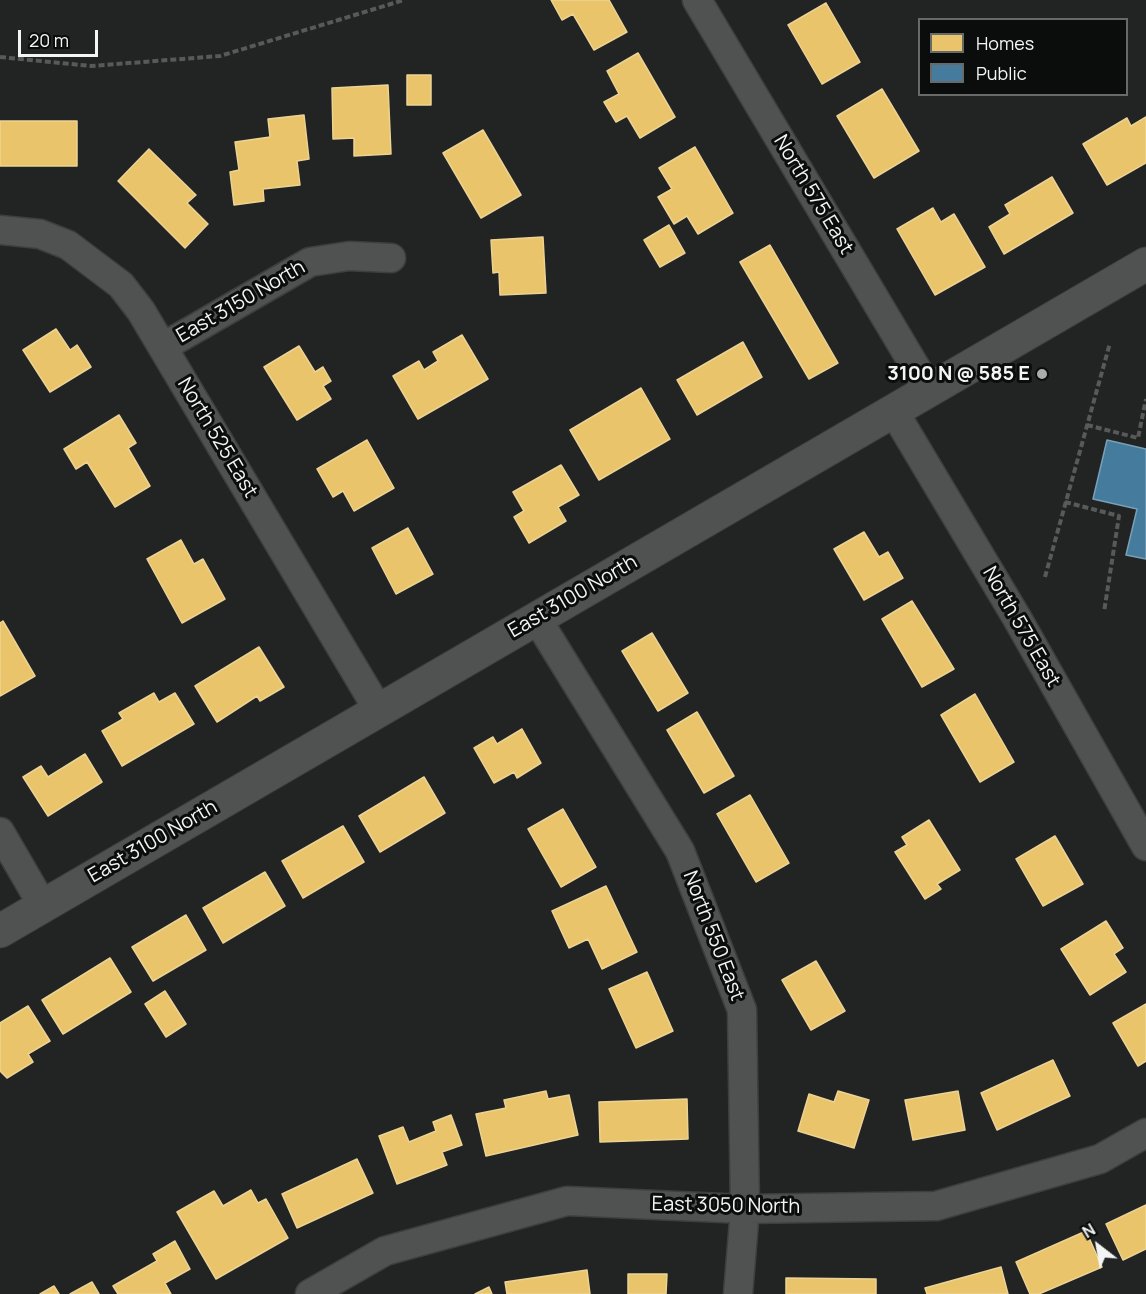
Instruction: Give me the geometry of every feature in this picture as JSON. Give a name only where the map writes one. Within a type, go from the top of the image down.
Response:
[{"type":"main road","name":"East 3100 North","points":[[0,931],[1146,264]]},
{"type":"street","name":"North 575 East","points":[[696,0],[929,390]]},
{"type":"street","name":"North 525 East","points":[[0,230],[40,234],[68,245],[96,263],[121,285],[141,311],[163,347],[379,711]]},
{"type":"street","name":"East 3150 North","points":[[163,347],[310,262],[350,256],[391,258]]},
{"type":"street","name":"North 575 East","points":[[893,410],[1017,618],[1146,846]]},
{"type":"street","name":"North 550 East","points":[[537,619],[680,851],[742,1010],[745,1209],[738,1294]]},
{"type":"street","points":[[0,832],[43,906]]},
{"type":"street","name":"East 3050 North","points":[[310,1294],[385,1251],[567,1201],[745,1209],[936,1206],[1100,1159],[1146,1133]]},
{"type":"path","points":[[0,57],[91,66],[220,56],[404,0]]},
{"type":"path","points":[[1045,577],[1110,343]]},
{"type":"path","points":[[1087,425],[1138,438],[1146,399]]},
{"type":"path","points":[[1065,502],[1119,516],[1104,612]]},
{"type":"building: Homes","points":[[551,0],[609,0],[627,32],[594,50],[573,14],[562,20]]},
{"type":"building: Homes","points":[[826,3],[860,62],[822,84],[788,25]]},
{"type":"building: Homes","points":[[638,53],[675,117],[640,138],[627,116],[616,122],[604,102],[619,94],[607,71]]},
{"type":"building: Homes","points":[[407,75],[431,75],[431,105],[407,105]]},
{"type":"building: Homes","points":[[388,85],[391,154],[354,156],[354,138],[333,139],[332,88]]},
{"type":"building: Homes","points":[[882,89],[919,151],[874,178],[837,116]]},
{"type":"building: Homes","points":[[304,115],[309,159],[297,161],[300,185],[263,189],[264,201],[234,205],[230,172],[239,170],[235,142],[270,137],[268,119]]},
{"type":"building: Homes","points":[[1146,117],[1146,163],[1107,185],[1083,144],[1127,118],[1131,126]]},
{"type":"building: Homes","points":[[0,121],[77,121],[77,166],[0,166]]},
{"type":"building: Homes","points":[[483,130],[521,195],[481,218],[443,153]]},
{"type":"building: Homes","points":[[695,147],[733,213],[698,234],[687,216],[674,224],[658,197],[672,189],[659,168]]},
{"type":"building: Homes","points":[[149,149],[196,195],[187,203],[208,224],[185,248],[118,181]]},
{"type":"building: Homes","points":[[1052,177],[1073,213],[1004,254],[989,227],[1010,214],[1005,205]]},
{"type":"building: Homes","points":[[933,208],[941,222],[954,214],[985,267],[935,295],[897,229]]},
{"type":"building: Homes","points":[[669,225],[685,253],[660,267],[644,240]]},
{"type":"building: Homes","points":[[543,237],[546,293],[500,295],[499,272],[493,273],[491,240]]},
{"type":"building: Homes","points":[[770,245],[838,363],[809,379],[740,262]]},
{"type":"building: Homes","points":[[56,329],[70,350],[77,345],[91,367],[50,392],[23,350]]},
{"type":"building: Homes","points":[[462,335],[488,379],[418,419],[393,376],[419,361],[424,370],[438,361],[433,352]]},
{"type":"building: Homes","points":[[743,342],[762,377],[697,415],[677,380]]},
{"type":"building: Homes","points":[[299,346],[315,372],[323,367],[331,381],[323,386],[331,399],[297,420],[264,367]]},
{"type":"building: Homes","points":[[641,388],[670,439],[599,480],[570,430]]},
{"type":"building: Homes","points":[[119,415],[136,443],[128,448],[150,486],[115,507],[87,462],[76,469],[64,449]]},
{"type":"building: Homes","points":[[367,440],[394,488],[354,511],[343,491],[333,497],[317,469]]},
{"type":"building: Homes","points":[[561,465],[579,495],[558,507],[566,521],[529,543],[514,517],[524,511],[513,492]]},
{"type":"building: Homes","points":[[408,528],[433,574],[396,594],[372,548]]},
{"type":"building: Homes","points":[[864,532],[879,557],[888,552],[903,578],[864,600],[834,549]]},
{"type":"building: Homes","points":[[181,540],[194,564],[203,559],[225,599],[182,623],[147,559]]},
{"type":"building: Homes","points":[[912,601],[954,669],[922,687],[882,619]]},
{"type":"building: Homes","points":[[3,621],[35,676],[0,696],[0,623]]},
{"type":"building: Homes","points":[[652,633],[688,693],[658,711],[622,651]]},
{"type":"building: Homes","points":[[259,647],[284,687],[260,701],[257,696],[217,722],[195,686]]},
{"type":"building: Homes","points":[[154,693],[159,702],[175,693],[194,724],[122,766],[102,731],[123,719],[119,713]]},
{"type":"building: Homes","points":[[975,694],[1014,762],[980,782],[941,715]]},
{"type":"building: Homes","points":[[697,712],[734,776],[704,793],[667,730]]},
{"type":"building: Homes","points":[[522,729],[541,763],[517,778],[514,772],[494,783],[474,748],[493,737],[497,744]]},
{"type":"building: Homes","points":[[85,754],[102,782],[48,816],[23,777],[41,766],[48,777]]},
{"type":"building: Homes","points":[[424,777],[445,813],[380,852],[359,816]]},
{"type":"building: Homes","points":[[750,795],[789,863],[756,882],[717,814]]},
{"type":"building: Homes","points":[[563,809],[596,867],[561,887],[528,829]]},
{"type":"building: Homes","points":[[929,820],[960,870],[937,884],[941,889],[925,899],[895,852],[907,845],[902,837]]},
{"type":"building: Homes","points":[[343,826],[364,862],[303,898],[282,861]]},
{"type":"building: Homes","points":[[1055,836],[1083,884],[1043,906],[1016,859]]},
{"type":"building: Homes","points":[[265,872],[285,906],[223,943],[203,908]]},
{"type":"building: Homes","points":[[606,886],[637,952],[602,969],[588,939],[569,948],[552,911]]},
{"type":"building: Homes","points":[[186,915],[206,950],[153,981],[132,947]]},
{"type":"building: Homes","points":[[1106,921],[1123,948],[1114,954],[1126,972],[1090,995],[1061,949]]},
{"type":"building: Homes","points":[[110,958],[131,992],[63,1034],[42,1000]]},
{"type":"building: Homes","points":[[816,961],[845,1011],[811,1030],[782,980]]},
{"type":"building: Homes","points":[[647,972],[673,1031],[636,1048],[609,989]]},
{"type":"building: Homes","points":[[165,991],[186,1024],[166,1037],[145,1004]]},
{"type":"building: Homes","points":[[1146,1004],[1146,1061],[1138,1066],[1113,1023]]},
{"type":"building: Homes","points":[[28,1006],[50,1041],[28,1054],[33,1062],[7,1078],[0,1071],[0,1023]]},
{"type":"building: Homes","points":[[1053,1060],[1070,1096],[997,1130],[981,1093]]},
{"type":"building: Homes","points":[[546,1091],[548,1099],[569,1095],[578,1135],[486,1156],[476,1114],[506,1108],[504,1100]]},
{"type":"building: Homes","points":[[838,1091],[869,1100],[854,1148],[798,1131],[809,1094],[834,1102]]},
{"type":"building: Homes","points":[[958,1091],[965,1130],[913,1140],[905,1100]]},
{"type":"building: Homes","points":[[687,1099],[688,1139],[600,1142],[599,1102]]},
{"type":"building: Homes","points":[[451,1115],[462,1145],[442,1152],[447,1165],[397,1184],[379,1136],[403,1127],[409,1142],[436,1131],[433,1122]]},
{"type":"building: Homes","points":[[357,1159],[373,1193],[297,1228],[282,1194]]},
{"type":"building: Homes","points":[[251,1190],[258,1203],[266,1199],[288,1238],[216,1279],[177,1212],[214,1191],[223,1206]]},
{"type":"building: Homes","points":[[1146,1205],[1146,1249],[1123,1260],[1106,1224]]},
{"type":"building: Homes","points":[[1086,1231],[1102,1267],[1039,1294],[1030,1294],[1016,1262]]},
{"type":"building: Homes","points":[[175,1241],[190,1269],[165,1283],[171,1294],[118,1294],[113,1286],[157,1261],[153,1254]]},
{"type":"building: Homes","points":[[1001,1267],[1008,1294],[927,1294],[925,1288]]},
{"type":"building: Homes","points":[[587,1270],[590,1294],[507,1294],[505,1282]]},
{"type":"building: Homes","points":[[628,1274],[667,1274],[666,1294],[628,1294]]},
{"type":"building: Homes","points":[[786,1278],[876,1279],[876,1294],[786,1294]]},
{"type":"building: Homes","points":[[92,1282],[99,1294],[70,1294]]},
{"type":"building: Homes","points":[[54,1286],[59,1294],[40,1294]]},
{"type":"building: Homes","points":[[489,1287],[492,1294],[475,1294]]},
{"type":"building: Public","points":[[1107,440],[1146,449],[1146,559],[1126,555],[1137,509],[1093,499]]},
{"type":"place","name":"3100 N @ 585 E","points":[[1042,374]]}]
